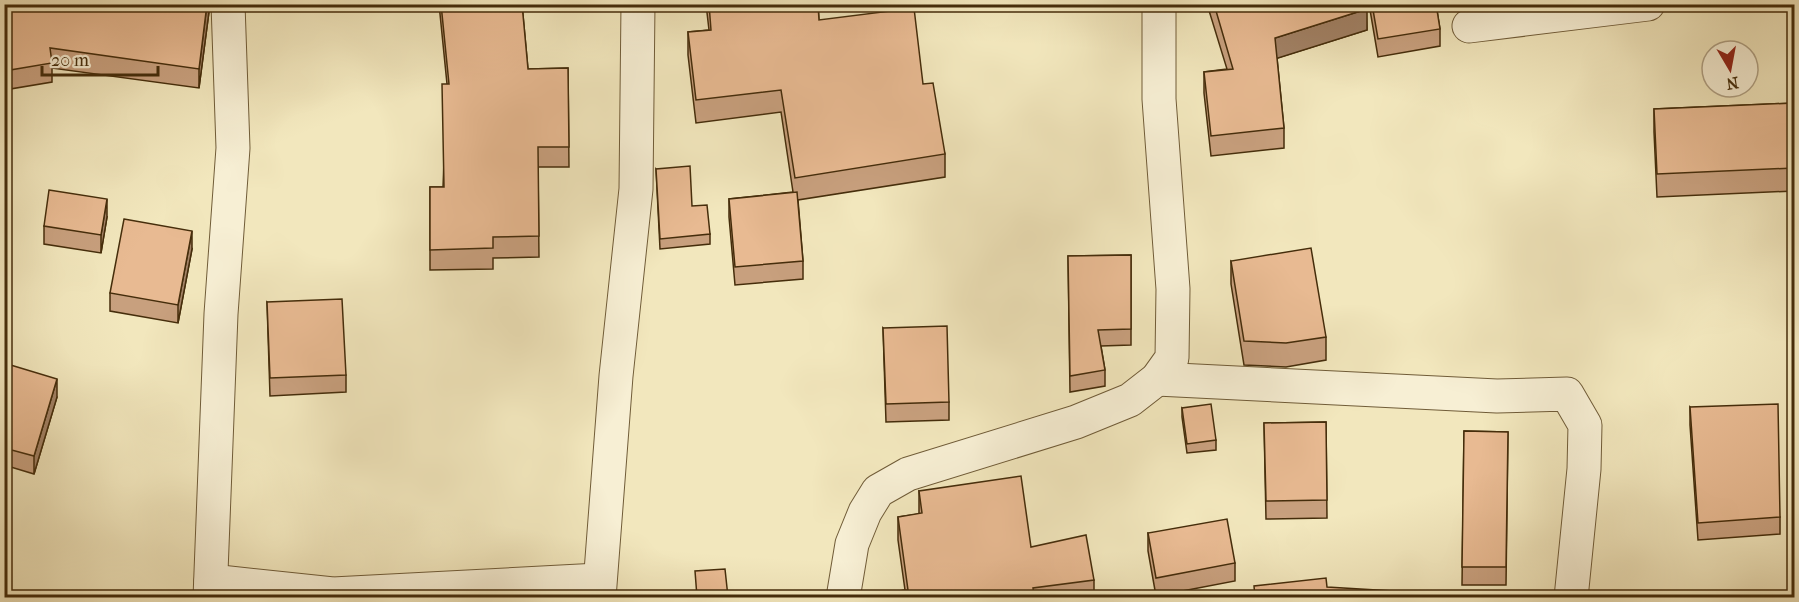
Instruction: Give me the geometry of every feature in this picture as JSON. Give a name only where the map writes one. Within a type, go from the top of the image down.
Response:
[{"type":"street","points":[[228,4],[233,148],[221,314],[211,589],[333,594],[599,589],[616,376],[636,189],[638,4]]},
{"type":"street","points":[[843,597],[852,544],[865,512],[878,491],[908,474],[1077,422],[1130,400],[1157,379],[1172,358],[1173,300],[1159,99],[1159,4]]},
{"type":"street","points":[[1469,26],[1648,4]]},
{"type":"street","points":[[1157,379],[1497,396],[1567,394],[1586,425],[1584,469],[1571,597]]},
{"type":"building","points":[[4,4],[207,4],[199,69],[50,48],[52,63],[4,71]]},
{"type":"building","points":[[441,4],[522,4],[528,69],[568,68],[569,147],[538,147],[539,236],[493,237],[493,248],[430,250],[430,187],[444,187],[442,84],[449,84]]},
{"type":"building","points":[[709,4],[818,4],[819,20],[914,8],[923,84],[933,83],[945,154],[795,178],[781,90],[696,100],[688,32],[711,30]]},
{"type":"building","points":[[1214,4],[1366,4],[1367,9],[1275,38],[1284,128],[1211,136],[1204,72],[1233,69]]},
{"type":"building","points":[[1372,4],[1436,4],[1440,29],[1378,39]]},
{"type":"building","points":[[1794,103],[1794,168],[1657,174],[1654,109]]},
{"type":"building","points":[[690,166],[692,206],[707,205],[710,234],[660,239],[656,169]]},
{"type":"building","points":[[49,190],[107,199],[101,235],[44,226]]},
{"type":"building","points":[[797,192],[803,261],[735,267],[729,199]]},
{"type":"building","points":[[124,219],[192,231],[178,305],[110,293]]},
{"type":"building","points":[[1311,248],[1326,337],[1286,343],[1244,341],[1231,261]]},
{"type":"building","points":[[1131,255],[1131,329],[1098,330],[1105,370],[1070,376],[1068,256]]},
{"type":"building","points":[[342,299],[346,375],[270,378],[267,302]]},
{"type":"building","points":[[947,326],[949,402],[886,404],[883,328]]},
{"type":"building","points":[[4,363],[57,379],[34,456],[4,448]]},
{"type":"building","points":[[1211,404],[1216,440],[1187,444],[1182,408]]},
{"type":"building","points":[[1778,404],[1780,517],[1698,523],[1690,407]]},
{"type":"building","points":[[1326,422],[1327,500],[1266,501],[1264,423]]},
{"type":"building","points":[[1464,431],[1508,432],[1506,567],[1462,567]]},
{"type":"building","points":[[1021,476],[1031,547],[1086,535],[1094,580],[1033,588],[1034,595],[1023,597],[893,597],[892,592],[908,590],[898,517],[922,513],[919,491]]},
{"type":"building","points":[[1227,519],[1235,563],[1156,578],[1148,533]]},
{"type":"building","points":[[725,569],[728,597],[697,597],[695,571]]},
{"type":"building","points":[[1326,578],[1327,587],[1443,594],[1443,597],[1255,597],[1254,586]]}]
